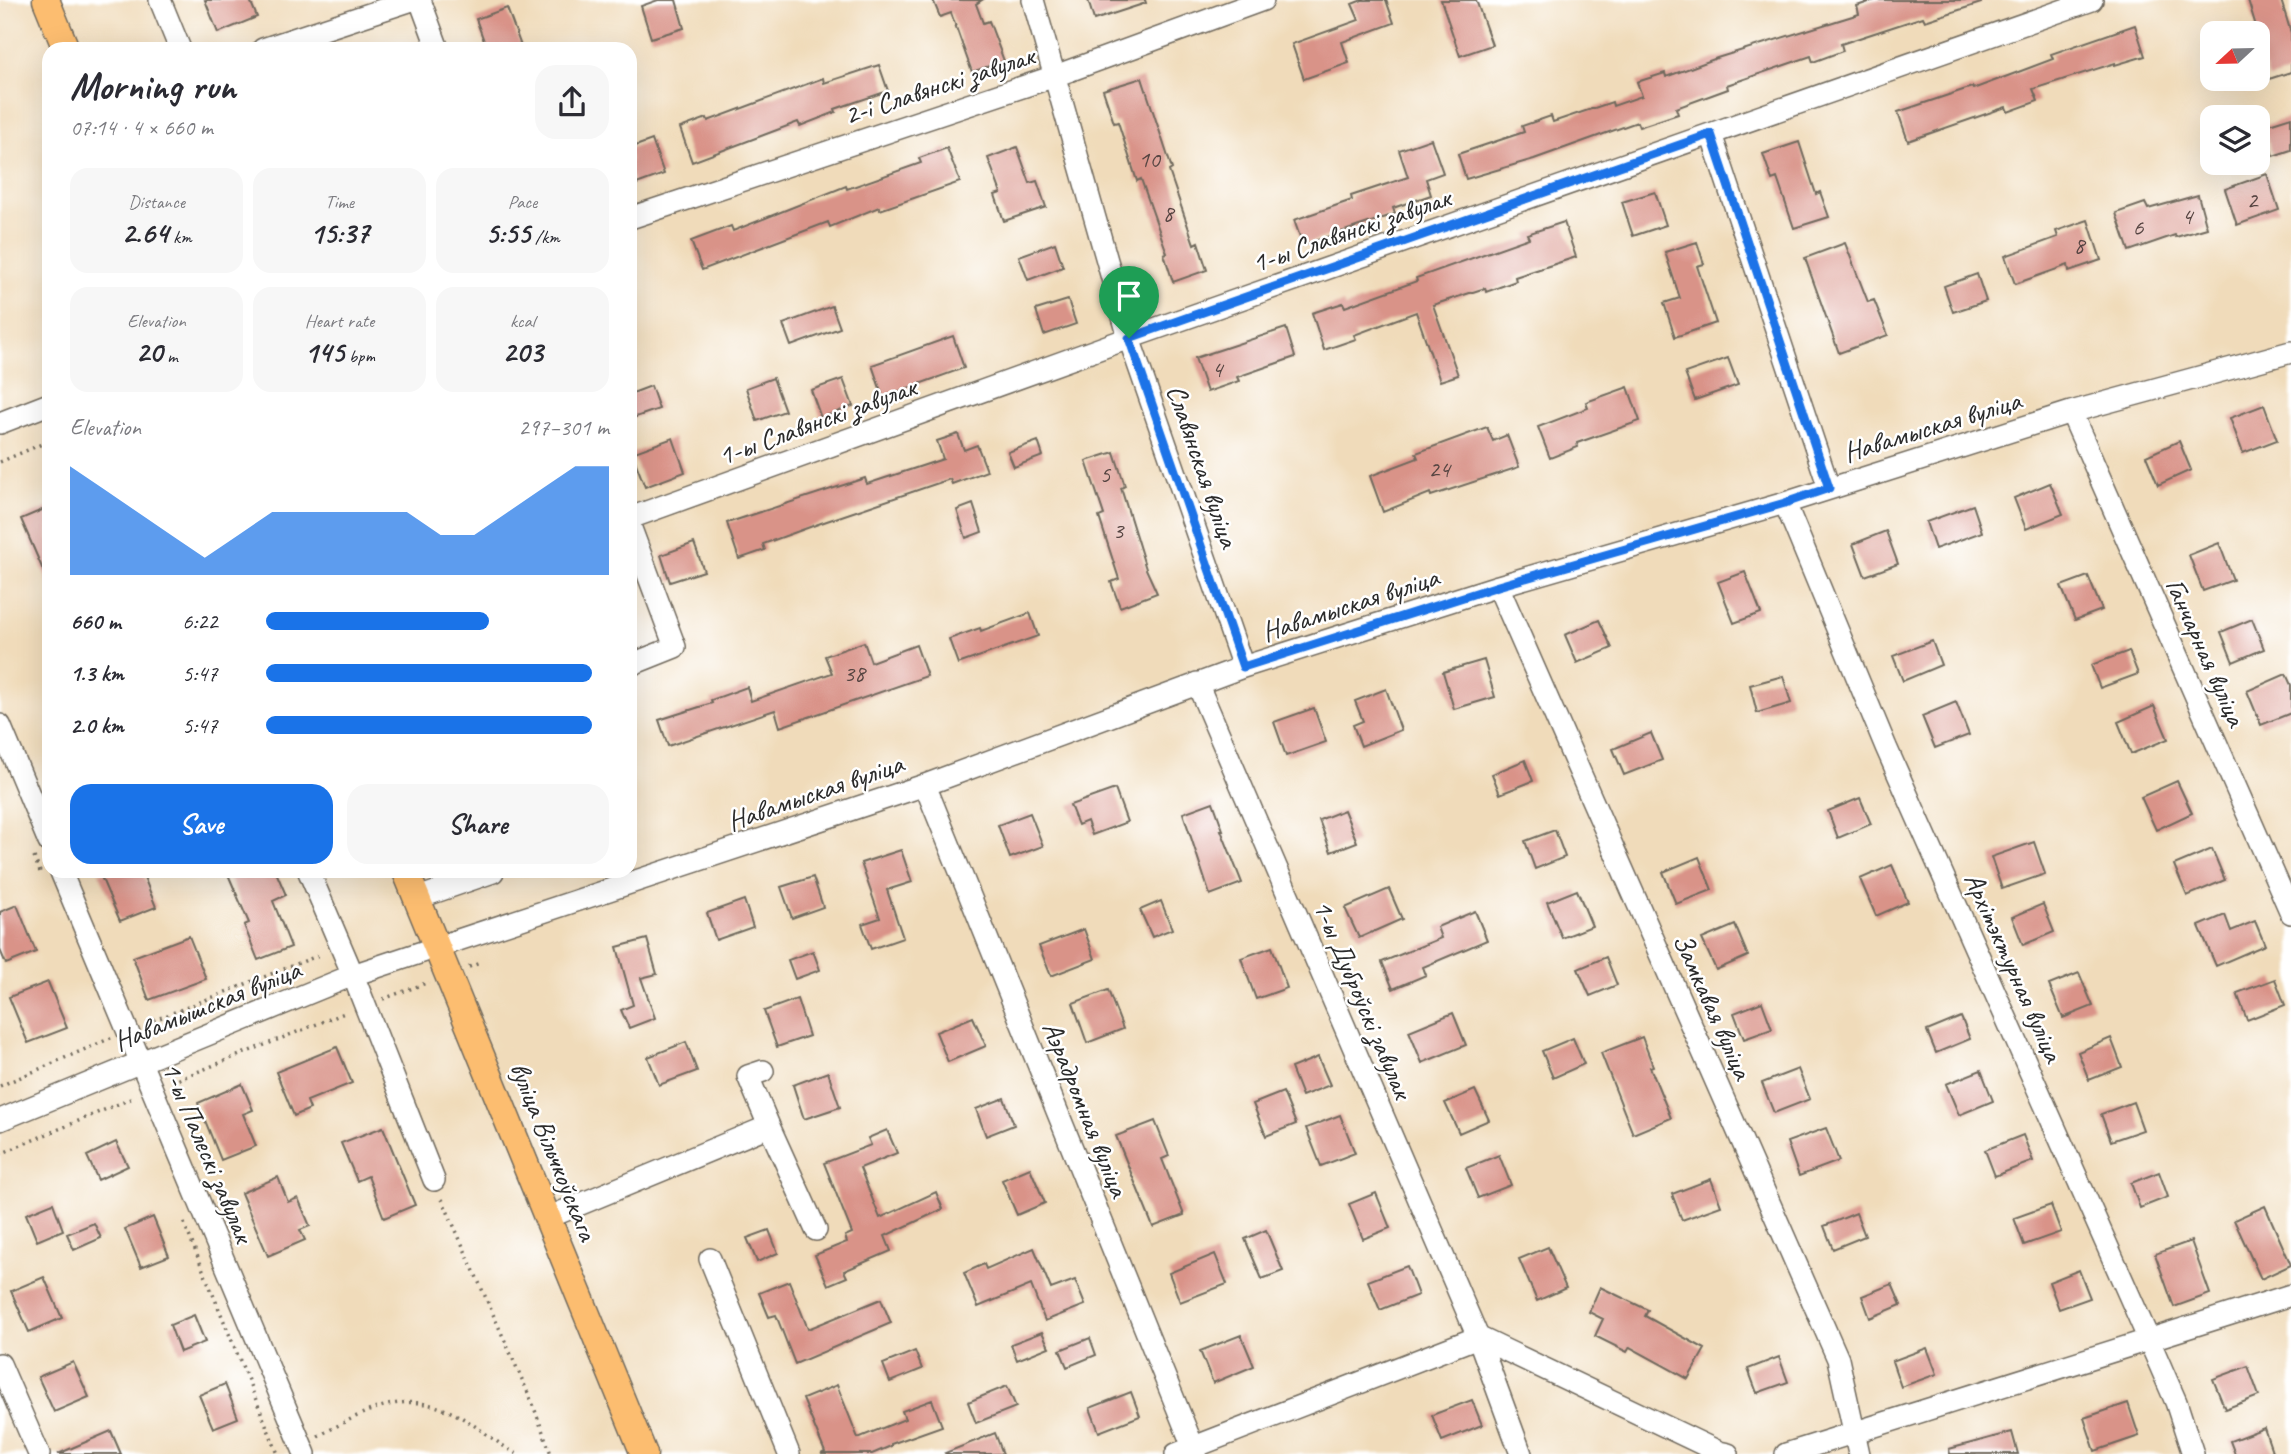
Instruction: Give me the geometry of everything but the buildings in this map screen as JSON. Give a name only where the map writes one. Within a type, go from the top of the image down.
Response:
[{"type":"main road","points":[[46,0],[63,42]]},
{"type":"main road","name":"вуліца Вільчкоўскага","points":[[409,878],[644,1454]]},
{"type":"street","points":[[160,0],[177,42]]},
{"type":"street","points":[[285,42],[412,0]]},
{"type":"street","points":[[420,0],[435,42]]},
{"type":"street","name":"Славянская вуліца","points":[[1033,0],[1129,338],[1243,667]]},
{"type":"street","name":"2-і Славянскі завулак","points":[[637,216],[1055,76],[1263,0]]},
{"type":"street","name":"1-ы Славянскі завулак","points":[[637,515],[1129,338],[2092,0]]},
{"type":"street","points":[[1711,134],[1829,488]]},
{"type":"street","name":"Навамыская вуліца","points":[[437,946],[925,785],[1243,667],[1498,586],[1785,503],[2071,412],[2291,352]]},
{"type":"street","points":[[0,424],[42,407]]},
{"type":"street","name":"Ганчарная вуліца","points":[[2071,412],[2291,913]]},
{"type":"street","name":"Архітэктурная вуліца","points":[[1785,503],[1886,747],[2176,1402],[2193,1454]]},
{"type":"street","points":[[637,544],[676,646],[637,662]]},
{"type":"street","name":"Замкавая вуліца","points":[[1498,586],[1838,1359],[1857,1444]]},
{"type":"street","name":"1-ы Дуброўскі завулак","points":[[1198,683],[1478,1337],[1521,1454]]},
{"type":"street","points":[[0,725],[42,825]]},
{"type":"street","name":"Аэрадромная вуліца","points":[[925,785],[1188,1452]]},
{"type":"street","name":"1-ы Палескі завулак","points":[[64,878],[303,1450]]},
{"type":"street","points":[[312,878],[434,1180]]},
{"type":"street","points":[[418,898],[476,878]]},
{"type":"street","name":"Навамышская вуліца","points":[[0,1120],[353,975],[437,946]]},
{"type":"street","points":[[763,1071],[748,1076],[816,1230]]},
{"type":"street","points":[[547,1218],[769,1126]]},
{"type":"street","points":[[710,1259],[789,1454]]},
{"type":"street","points":[[1786,1454],[1857,1444],[2149,1340],[2291,1295]]},
{"type":"street","points":[[1188,1452],[1478,1337],[1728,1454]]},
{"type":"street","points":[[0,1364],[39,1454]]},
{"type":"path","points":[[0,461],[42,444]]},
{"type":"path","points":[[0,1086],[128,1031],[329,951]]},
{"type":"path","points":[[0,1154],[153,1089],[364,1006],[480,964]]},
{"type":"path","points":[[434,1180],[532,1402],[551,1454]]},
{"type":"path","points":[[180,1212],[278,1454]]},
{"type":"path","points":[[303,1450],[367,1410],[406,1401],[429,1405],[457,1415],[499,1445],[517,1454]]},
{"type":"route","points":[[1711,134],[1829,488],[1498,586],[1243,667],[1129,338],[1711,134]]}]
